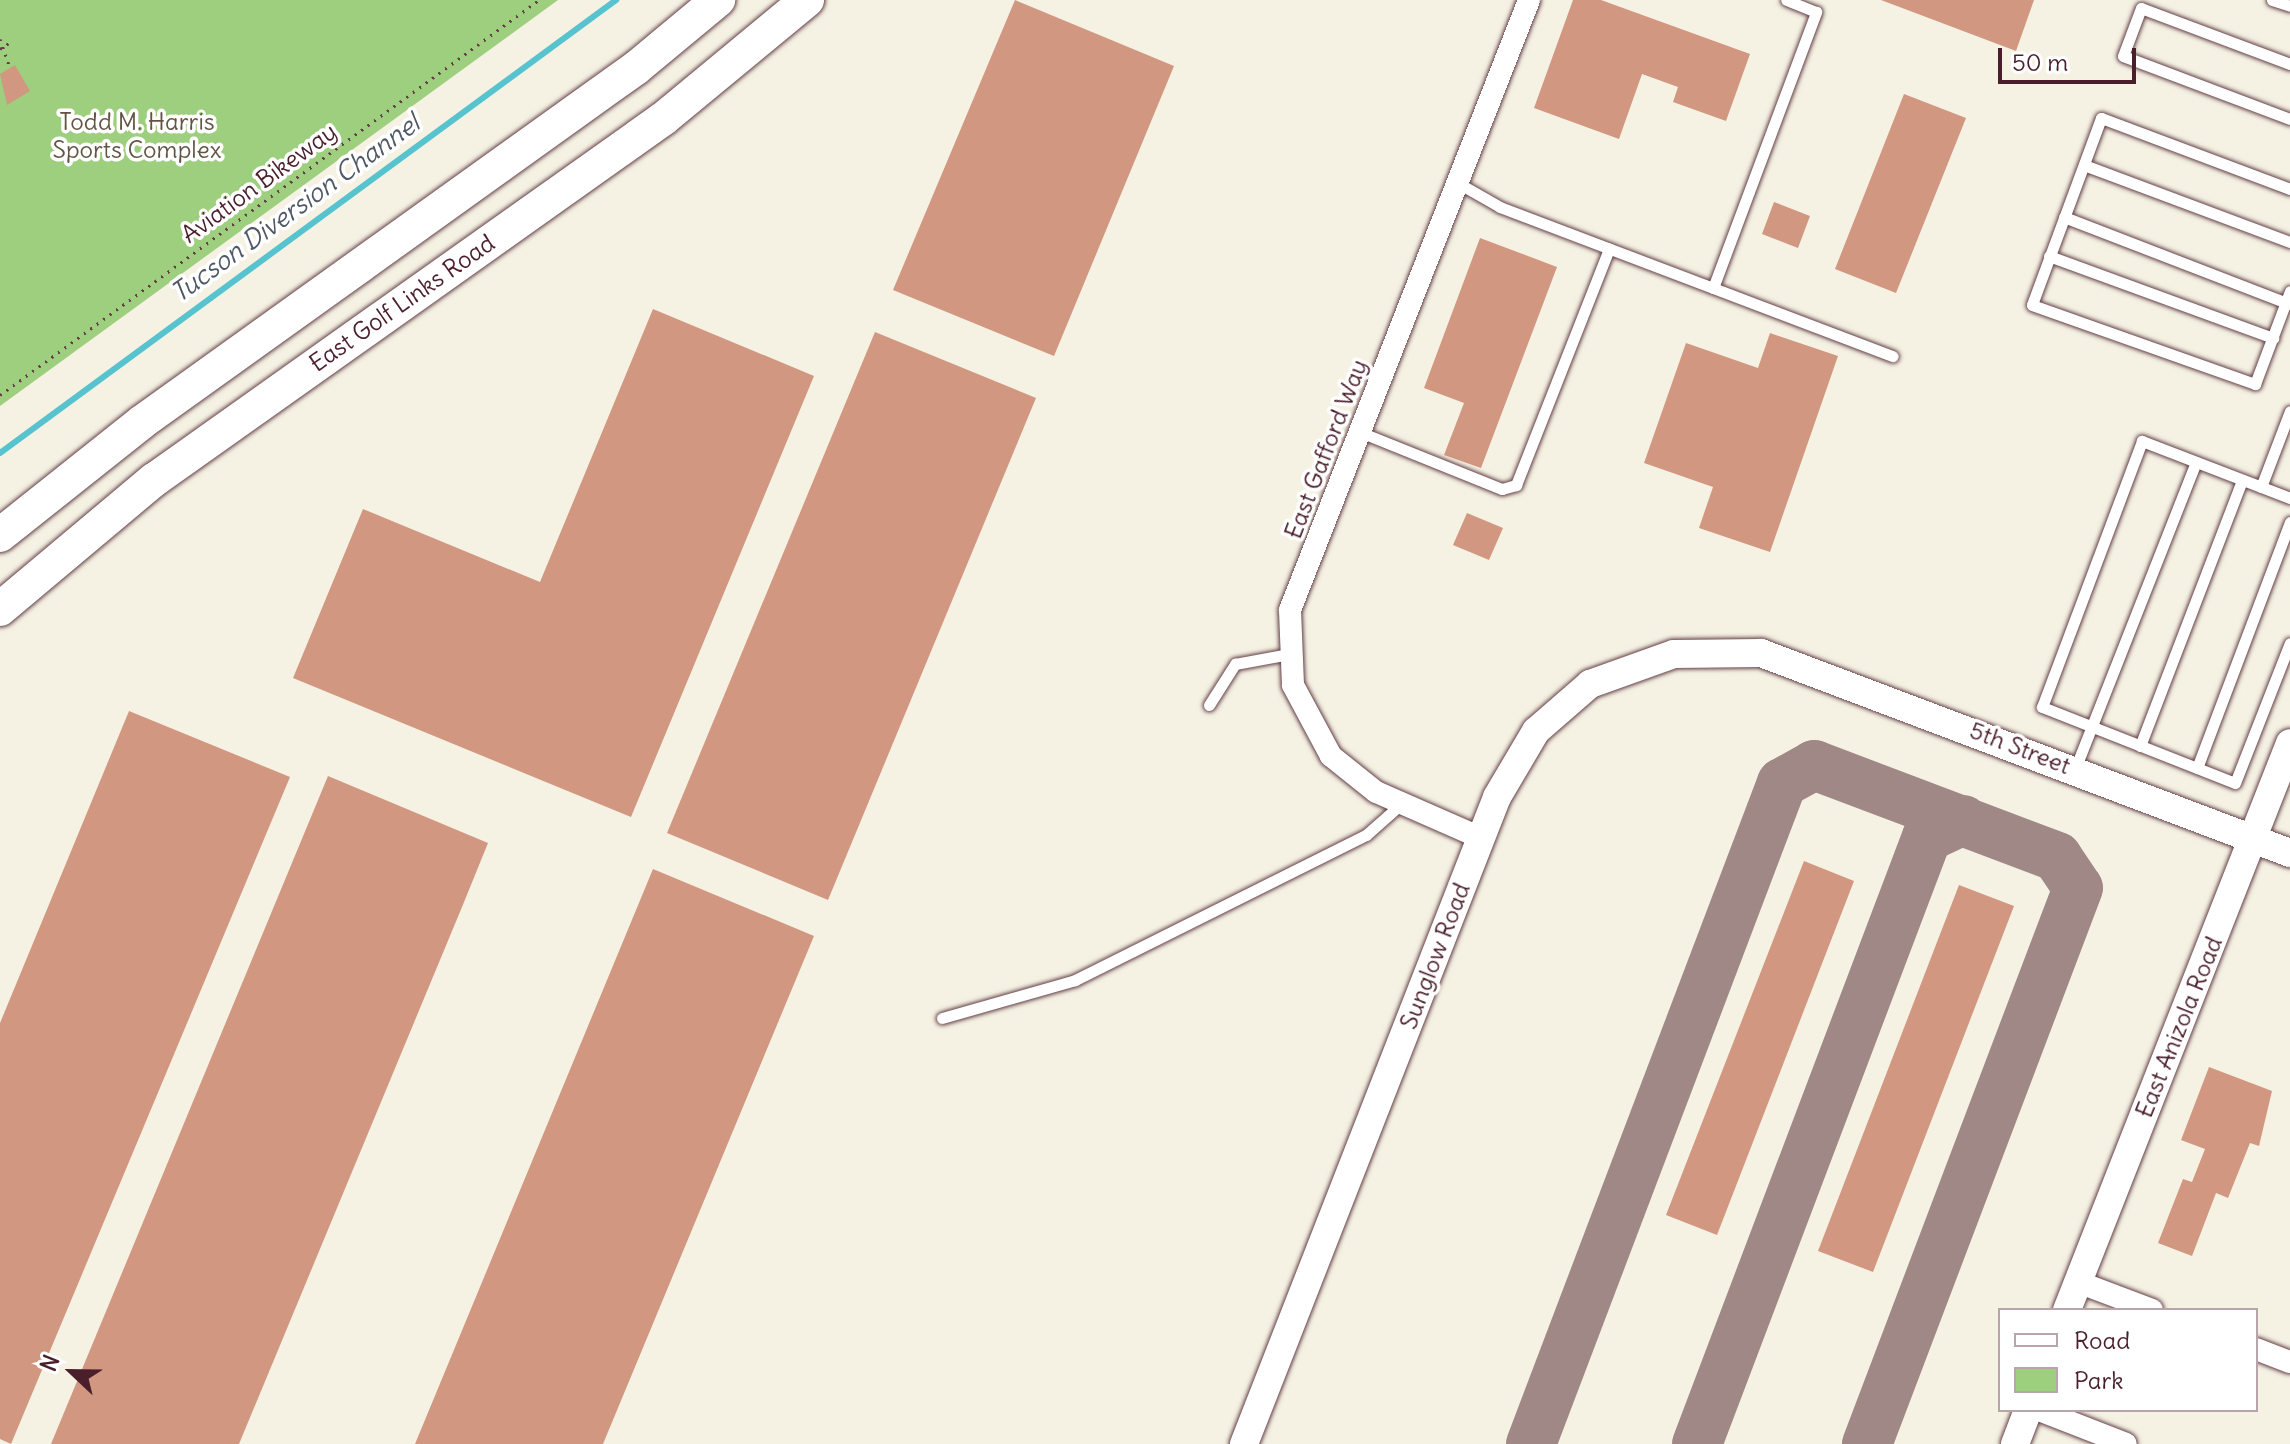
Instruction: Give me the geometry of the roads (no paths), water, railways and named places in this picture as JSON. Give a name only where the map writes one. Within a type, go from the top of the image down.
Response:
[{"type":"main road","points":[[0,535],[142,422],[636,68],[718,0]]},
{"type":"main road","name":"East Golf Links Road","points":[[0,609],[154,480],[663,119],[807,0]]},
{"type":"street","name":"East Gafford Way","points":[[1481,838],[1400,805],[1353,777],[1316,736],[1293,685],[1289,654],[1290,610],[1529,0]]},
{"type":"street","name":"Sunglow Road","points":[[1244,1444],[1481,838],[1529,741],[1590,684],[1674,654],[1736,650],[1787,659]]},
{"type":"street","name":"5th Street","points":[[1787,659],[2290,853]]},
{"type":"street","name":"East Anizola Road","points":[[2068,1308],[2290,743]]},
{"type":"street","points":[[2078,1282],[2147,1308]]},
{"type":"street","points":[[2258,1350],[2290,1362]]},
{"type":"street","points":[[2015,1444],[2027,1412]]},
{"type":"street","points":[[2044,1412],[2126,1444]]},
{"type":"lane","points":[[1713,288],[1816,12],[1786,0]]},
{"type":"lane","points":[[2272,0],[2290,6]]},
{"type":"lane","points":[[2290,64],[2143,4],[2123,56],[2290,119]]},
{"type":"lane","points":[[2064,217],[2289,299],[2255,384],[2032,305],[2049,256],[2101,118],[2290,189]]},
{"type":"lane","points":[[2084,165],[2290,242]]},
{"type":"lane","points":[[1458,183],[1500,207],[1893,356]]},
{"type":"lane","points":[[1360,432],[1502,489],[1516,485],[1609,249]]},
{"type":"lane","points":[[2049,256],[2273,338]]},
{"type":"lane","points":[[2261,487],[2290,411]]},
{"type":"lane","points":[[2290,498],[2142,441],[2042,707],[2235,783],[2290,643]]},
{"type":"lane","points":[[2075,769],[2196,462]]},
{"type":"lane","points":[[2140,746],[2242,480]]},
{"type":"lane","points":[[2197,768],[2290,522]]},
{"type":"lane","points":[[1209,705],[1235,664],[1289,654]]},
{"type":"lane","points":[[942,1018],[1075,980],[1366,835],[1400,805]]},
{"type":"waterway","name":"Tucson Diversion Channel","points":[[0,453],[616,0]]},
{"type":"park label","name":"Todd M. Harris Sports Complex","points":[[137,136]]}]
